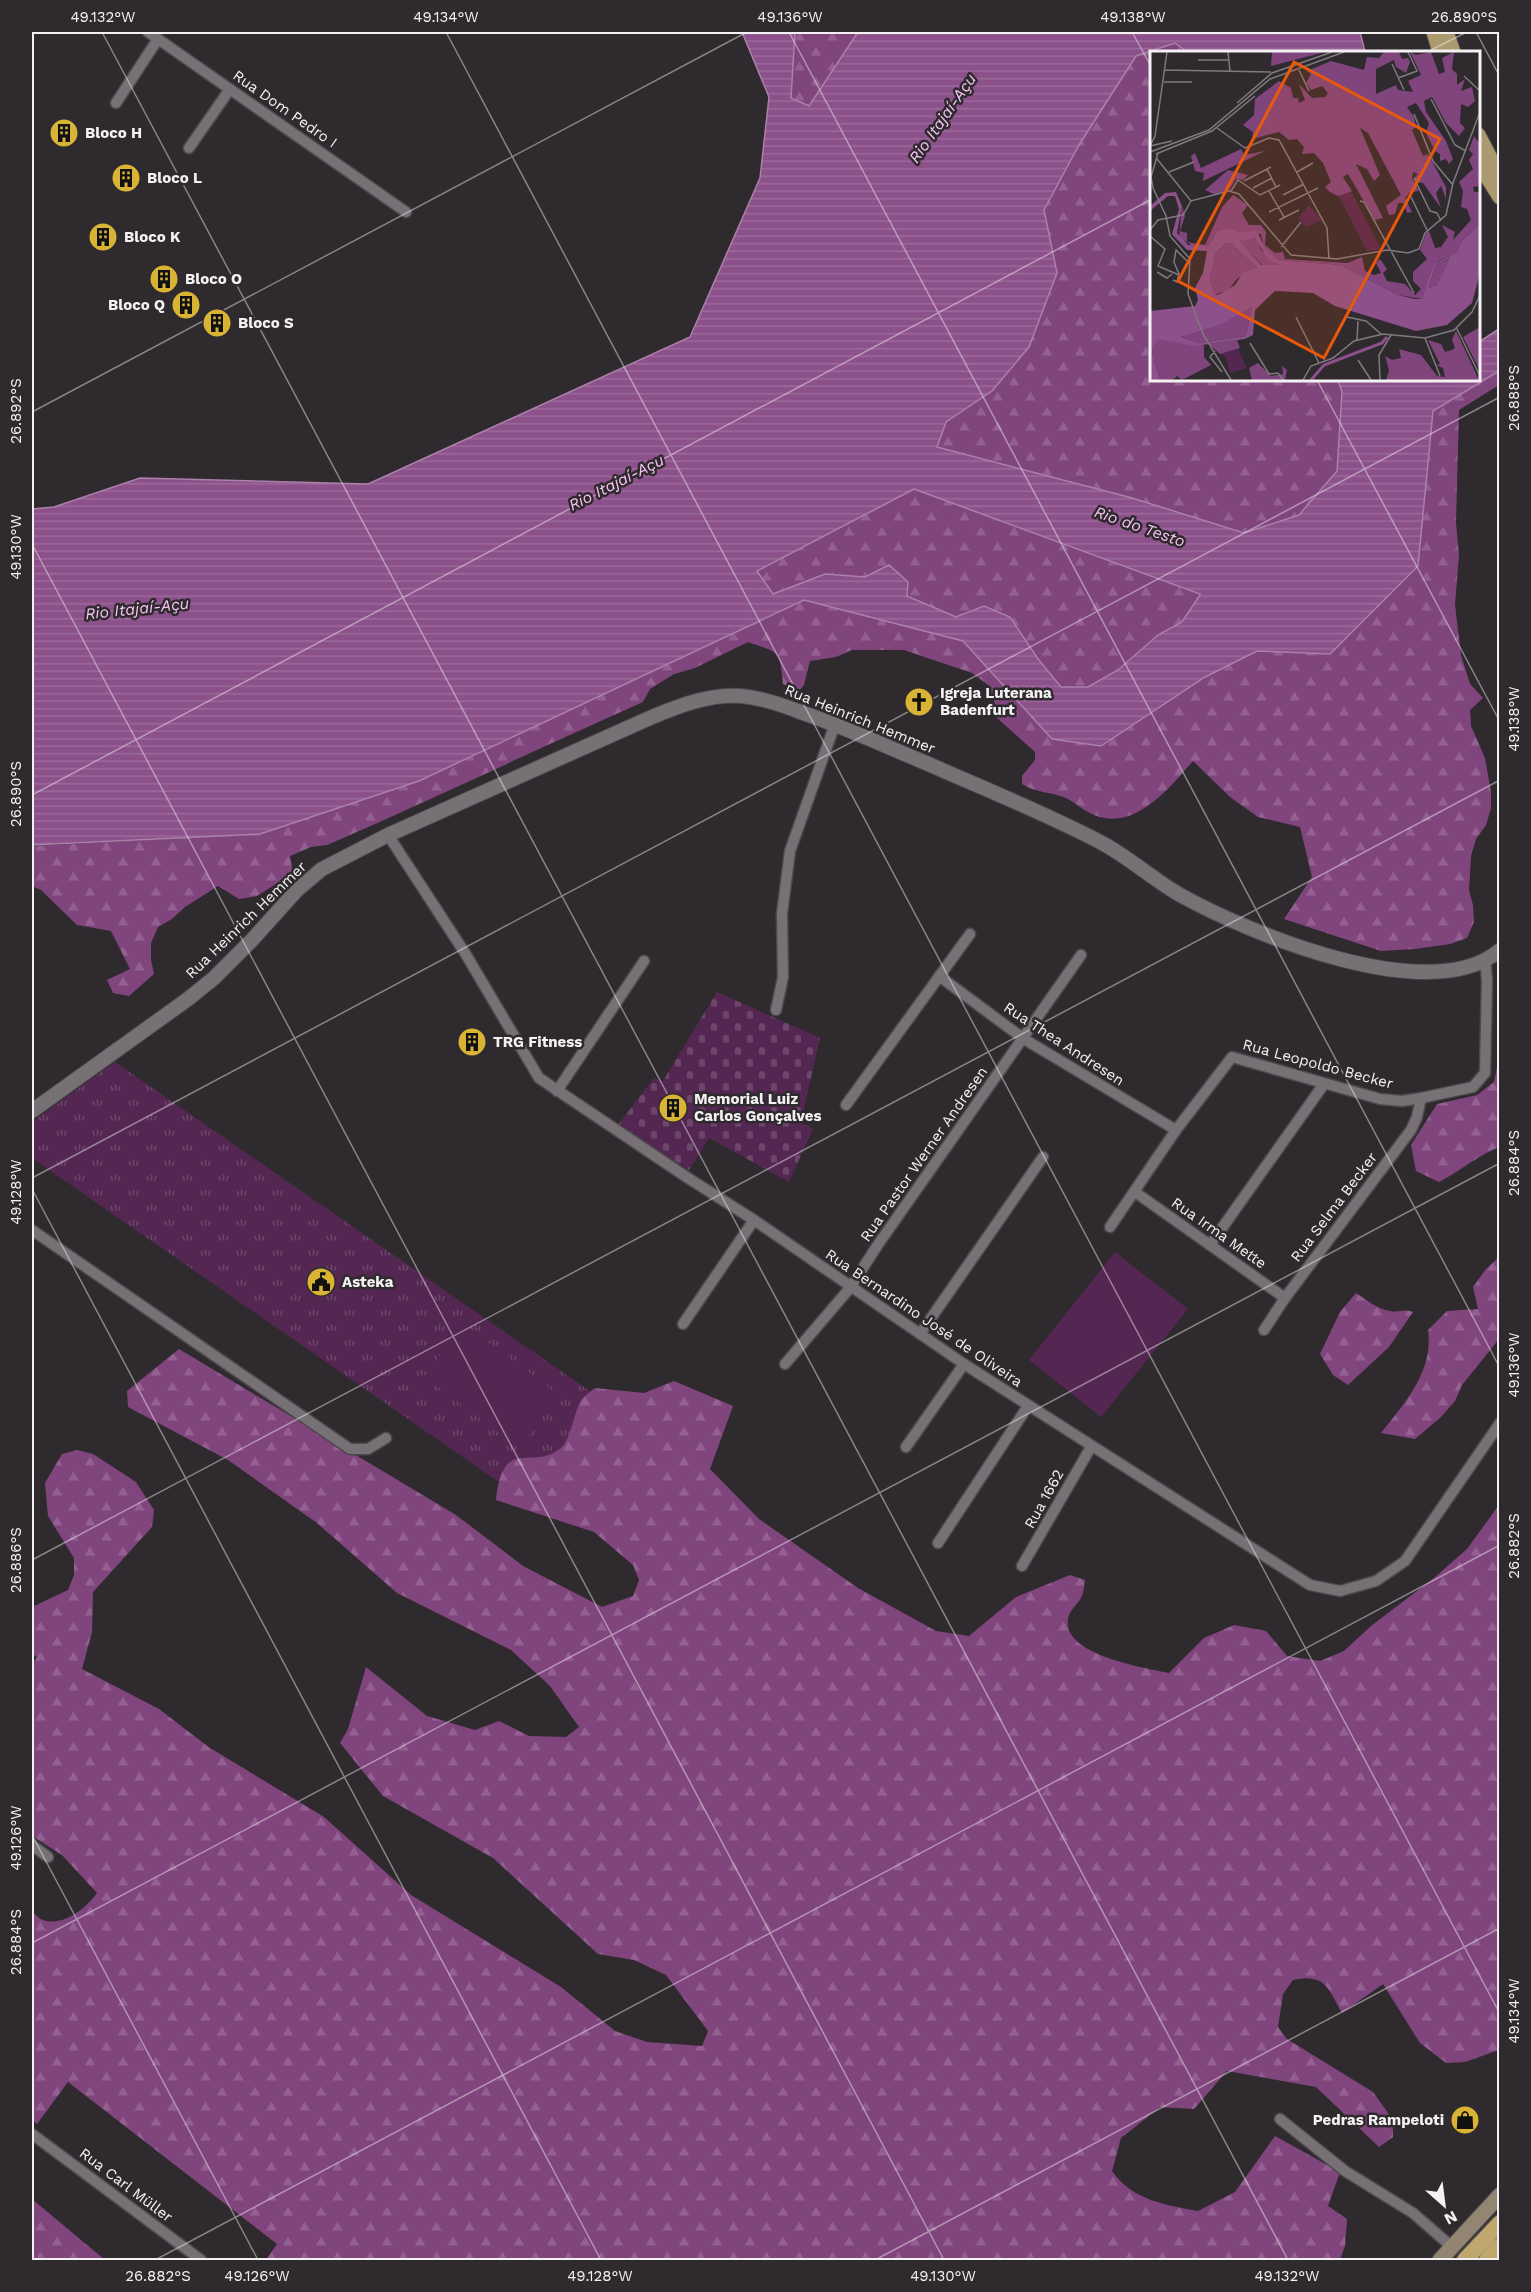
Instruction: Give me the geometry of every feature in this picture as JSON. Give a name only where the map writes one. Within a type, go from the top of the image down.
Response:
[{"type":"highway","points":[[1465,2260],[1500,2223]]},
{"type":"highway","points":[[1487,2260],[1500,2248]]},
{"type":"highway","points":[[1491,2260],[1500,2248]]},
{"type":"main road","points":[[1434,32],[1440,51]]},
{"type":"main road","points":[[1446,32],[1453,51]]},
{"type":"main road","points":[[1480,137],[1500,177]]},
{"type":"main road","points":[[1480,164],[1500,197]]},
{"type":"main road","points":[[1440,2260],[1500,2195]]},
{"type":"street","name":"Rua Dom Pedro I","points":[[148,32],[406,212]]},
{"type":"street","points":[[116,103],[158,39]]},
{"type":"street","points":[[189,148],[230,89]]},
{"type":"street","name":"Rua Heinrich Hemmer","points":[[32,1111],[214,978],[297,891],[322,869],[388,835],[652,717],[717,696],[742,696],[771,701],[835,724],[1060,822],[1105,845],[1180,895],[1219,916],[1321,954],[1401,971],[1435,972],[1485,960],[1500,950]]},
{"type":"street","points":[[776,1010],[783,978],[782,914],[790,850],[835,724]]},
{"type":"street","name":"Rua Bernardino José de Oliveira","points":[[388,835],[465,953],[540,1078],[754,1220],[964,1364],[1310,1585],[1340,1591],[1376,1581],[1405,1561],[1500,1423]]},
{"type":"street","points":[[846,1105],[970,934]]},
{"type":"street","name":"Rua Pastor Werner Andresen","points":[[785,1364],[850,1288],[1081,955]]},
{"type":"street","name":"Rua Leopoldo Becker","points":[[1110,1227],[1176,1131],[1232,1058],[1380,1099],[1402,1101],[1473,1087],[1485,1073],[1487,980],[1485,960]]},
{"type":"street","points":[[557,1091],[644,961]]},
{"type":"street","name":"Rua Thea Andresen","points":[[939,976],[1024,1039],[1176,1131]]},
{"type":"street","points":[[1210,1245],[1324,1084]]},
{"type":"street","name":"Rua Selma Becker","points":[[1264,1330],[1285,1298],[1411,1130],[1417,1117],[1421,1098]]},
{"type":"street","points":[[920,1334],[1043,1157]]},
{"type":"street","name":"Rua Irma Mette","points":[[1135,1192],[1285,1298]]},
{"type":"street","points":[[683,1324],[754,1220]]},
{"type":"street","points":[[32,1230],[350,1449],[368,1449],[386,1438]]},
{"type":"street","points":[[906,1446],[964,1364]]},
{"type":"street","points":[[938,1543],[1028,1406]]},
{"type":"street","name":"Rua 1662","points":[[1022,1566],[1091,1447]]},
{"type":"street","points":[[32,1845],[48,1857]]},
{"type":"street","points":[[1280,2119],[1346,2171],[1413,2213],[1452,2247]]},
{"type":"street","name":"Rua Carl Müller","points":[[32,2134],[201,2260]]},
{"type":"green space","points":[[795,32],[858,32],[809,106],[791,99]]},
{"type":"green space","points":[[1175,43],[1186,51],[1151,51]]},
{"type":"green space","points":[[1150,51],[1150,381],[1338,381],[1342,392],[1337,471],[1299,515],[1244,533],[1132,498],[937,448],[946,422],[992,391],[1057,273],[1044,210],[1079,145],[1136,56]]},
{"type":"green space","points":[[1499,371],[1499,385],[1459,410],[1456,523],[1459,555],[1455,605],[1461,655],[1470,684],[1483,698],[1470,710],[1471,726],[1485,758],[1491,792],[1491,808],[1486,825],[1476,839],[1471,856],[1469,890],[1474,922],[1467,938],[1450,944],[1381,951],[1284,919],[1312,877],[1300,827],[1258,817],[1230,797],[1193,761],[1162,794],[1137,812],[1109,819],[1094,815],[1066,798],[1022,784],[1022,776],[1035,760],[1035,752],[996,717],[994,700],[988,685],[972,673],[904,650],[852,650],[836,657],[810,661],[804,685],[798,692],[783,684],[781,665],[776,654],[748,642],[695,668],[674,674],[650,689],[643,702],[327,845],[311,847],[290,856],[293,873],[257,896],[239,899],[218,886],[158,927],[151,943],[154,974],[129,996],[113,993],[107,980],[130,969],[111,931],[77,925],[41,890],[32,886],[32,846],[260,834],[419,781],[804,599],[963,641],[1052,739],[1205,677],[1257,651],[1331,653],[1418,566],[1433,411]]},
{"type":"green space","points":[[913,489],[1201,594],[1182,622],[1158,635],[1118,670],[1088,687],[1061,687],[1038,659],[984,606],[956,617],[866,577],[825,574],[773,595],[756,571]]},
{"type":"green space","points":[[717,992],[820,1038],[801,1122],[813,1129],[789,1182],[709,1138],[689,1170],[618,1125],[654,1078],[663,1081]]},
{"type":"green space","points":[[1499,1058],[1499,1147],[1439,1182],[1416,1171],[1411,1145],[1437,1104],[1477,1095],[1494,1082]]},
{"type":"green space","name":"Asteka","points":[[115,1062],[610,1405],[535,1507],[32,1158],[32,1122]]},
{"type":"green space","points":[[1115,1252],[1188,1309],[1101,1417],[1029,1360]]},
{"type":"green space","points":[[1499,1257],[1499,1339],[1462,1385],[1455,1401],[1441,1417],[1415,1439],[1381,1433],[1408,1398],[1422,1373],[1429,1345],[1428,1330],[1447,1311],[1478,1309],[1473,1287],[1486,1269]]},
{"type":"green space","points":[[1356,1293],[1385,1310],[1413,1312],[1389,1347],[1348,1385],[1333,1375],[1320,1354],[1340,1312]]},
{"type":"green space","points":[[464,1324],[559,1395],[519,1448],[424,1376]]},
{"type":"green space","points":[[179,1349],[456,1515],[523,1566],[602,1607],[633,1596],[639,1580],[633,1565],[594,1532],[496,1500],[505,1467],[512,1461],[551,1454],[562,1447],[568,1438],[581,1400],[595,1388],[644,1393],[674,1381],[733,1406],[710,1469],[759,1519],[858,1588],[936,1631],[969,1636],[1016,1597],[1070,1575],[1085,1580],[1082,1596],[1068,1617],[1068,1626],[1073,1636],[1082,1645],[1111,1659],[1169,1673],[1204,1638],[1234,1625],[1266,1631],[1287,1656],[1320,1661],[1344,1651],[1371,1626],[1434,1578],[1467,1549],[1499,1505],[1499,2050],[1465,2062],[1446,2063],[1420,2043],[1383,1984],[1342,2013],[1324,1984],[1312,1979],[1293,1980],[1283,1994],[1278,2027],[1287,2039],[1373,2092],[1393,2120],[1393,2137],[1379,2147],[1316,2087],[1227,2071],[1194,2109],[1160,2107],[1121,2138],[1112,2171],[1120,2181],[1129,2189],[1150,2200],[1198,2211],[1235,2192],[1275,2136],[1340,2172],[1328,2206],[1347,2219],[1345,2246],[1340,2260],[266,2260],[277,2244],[68,2082],[37,2124],[32,2120],[32,1911],[42,1919],[59,1921],[81,1910],[97,1893],[62,1855],[32,1836],[32,1664],[37,1657],[32,1654],[32,1607],[68,1590],[74,1575],[74,1558],[48,1516],[45,1483],[62,1454],[77,1450],[93,1454],[136,1482],[154,1510],[152,1527],[93,1592],[92,1632],[82,1669],[159,1709],[210,1748],[324,1817],[411,1895],[561,1987],[615,2031],[647,2042],[702,2046],[708,2031],[666,1975],[634,1960],[598,1954],[493,1858],[383,1796],[340,1743],[348,1729],[366,1667],[427,1716],[475,1730],[499,1721],[529,1736],[566,1737],[579,1727],[550,1686],[511,1650],[397,1593],[317,1523],[228,1460],[128,1407],[127,1391]]},
{"type":"green space","points":[[32,2199],[105,2260],[32,2260]]},
{"type":"water","points":[[742,32],[795,32],[791,98],[809,106],[858,32],[1360,32],[1365,51],[1186,51],[1175,43],[1136,56],[1079,145],[1044,210],[1057,273],[1029,347],[992,391],[946,422],[937,447],[1132,498],[1244,533],[1299,515],[1337,471],[1342,392],[1338,381],[1480,381],[1480,341],[1499,329],[1499,371],[1433,411],[1418,566],[1330,654],[1257,651],[1205,677],[1101,746],[1052,739],[963,641],[804,600],[419,781],[260,834],[32,845],[32,509],[54,507],[140,478],[368,484],[690,337],[760,178],[769,97]],"holes":[[[914,489],[1200,595],[1182,622],[1158,635],[1118,670],[1088,687],[1061,687],[1038,659],[1010,617],[984,606],[956,617],[907,596],[908,582],[889,565],[865,577],[825,574],[773,594],[757,571]]]},
{"type":"place","name":"Bloco H","points":[[64,133]]},
{"type":"place","name":"Bloco L","points":[[126,178]]},
{"type":"place","name":"Bloco K","points":[[103,237]]},
{"type":"place","name":"Bloco O","points":[[164,279]]},
{"type":"place","name":"Bloco Q","points":[[186,305]]},
{"type":"place","name":"Bloco S","points":[[217,323]]},
{"type":"place","name":"Igreja Luterana Badenfurt","points":[[919,702]]},
{"type":"place","name":"TRG Fitness","points":[[472,1042]]},
{"type":"place","name":"Memorial Luiz Carlos Gonçalves","points":[[673,1108]]},
{"type":"place","name":"Asteka","points":[[321,1282]]},
{"type":"place","name":"Pedras Rampeloti","points":[[1465,2120]]},
{"type":"water label","name":"Rio Itajaí-Açu","points":[[942,118]]},
{"type":"water label","name":"Rio Itajaí-Açu","points":[[616,482]]},
{"type":"water label","name":"Rio do Testo","points":[[1140,526]]},
{"type":"water label","name":"Rio Itajaí-Açu","points":[[137,608]]}]
